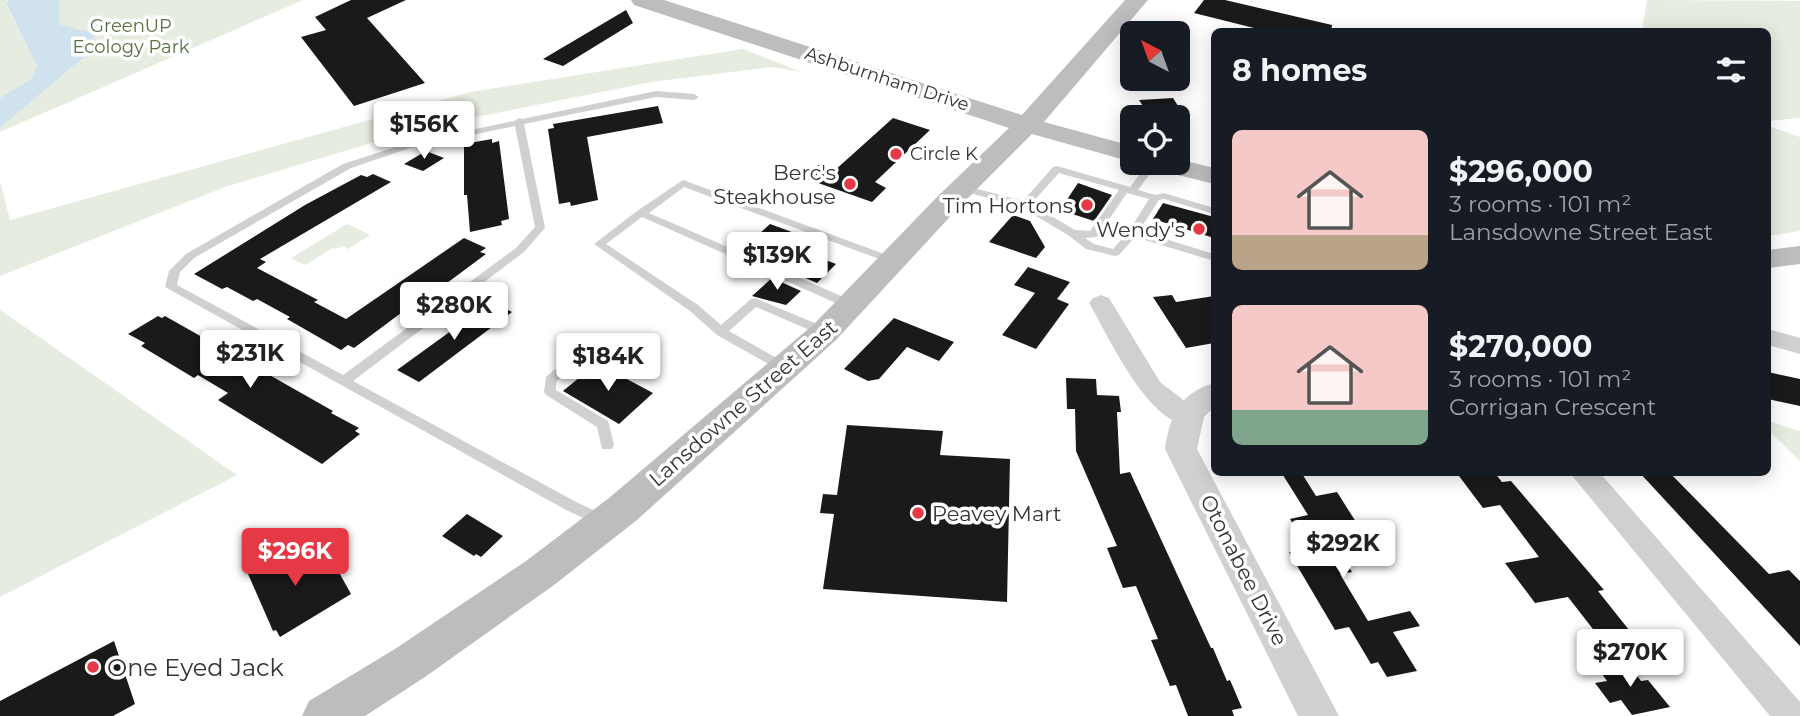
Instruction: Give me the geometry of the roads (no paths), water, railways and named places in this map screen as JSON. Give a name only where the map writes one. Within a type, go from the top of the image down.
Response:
[{"type":"main road","name":"Ashburnham Drive","points":[[642,0],[1027,125],[1120,151]]},
{"type":"main road","name":"Lansdowne Street East","points":[[325,716],[410,663],[540,573],[607,522],[825,332],[1027,125],[1137,0]]},
{"type":"main road","points":[[1190,170],[1211,175]]},
{"type":"main road","points":[[1771,259],[1800,255]]},
{"type":"street","points":[[1101,303],[1151,388],[1186,416],[1204,398],[1211,395]]},
{"type":"street","points":[[1771,338],[1800,346]]},
{"type":"street","name":"Otonabee Drive","points":[[1186,416],[1181,449],[1319,716]]},
{"type":"street","points":[[1584,476],[1791,716]]},
{"type":"lane","points":[[607,522],[573,507],[171,287],[175,271],[190,256],[347,166],[408,145],[519,121],[656,94],[694,97]]},
{"type":"lane","points":[[344,381],[520,250],[540,228],[519,121]]},
{"type":"lane","points":[[1025,205],[1057,169],[1155,198],[1164,195],[1211,210]]},
{"type":"lane","points":[[1072,233],[1093,234],[1142,175]]},
{"type":"lane","points":[[783,367],[721,332],[694,308],[599,243],[683,183],[895,261]]},
{"type":"lane","points":[[963,188],[1025,205],[1090,247],[1115,253],[1133,233],[1155,198]]},
{"type":"lane","points":[[641,213],[851,306]]},
{"type":"lane","points":[[1133,233],[1211,257]]},
{"type":"lane","points":[[721,332],[755,302],[825,332]]},
{"type":"lane","points":[[607,445],[603,425],[550,392],[550,380],[582,353],[605,345],[632,353],[641,347]]},
{"type":"water","points":[[10,0],[59,0],[59,24],[96,34],[84,57],[0,128],[0,98],[32,78],[37,66],[6,4]]},
{"type":"place","name":"Circle K","points":[[896,154]]},
{"type":"place","name":"Berc's Steakhouse","points":[[850,184]]},
{"type":"place","name":"Tim Hortons","points":[[1087,205]]},
{"type":"place","name":"Wendy's","points":[[1199,229]]},
{"type":"place","name":"Peavey Mart","points":[[918,513]]},
{"type":"place","name":"One Eyed Jack","points":[[93,667]]},
{"type":"park label","name":"GreenUP Ecology Park","points":[[131,36]]}]
